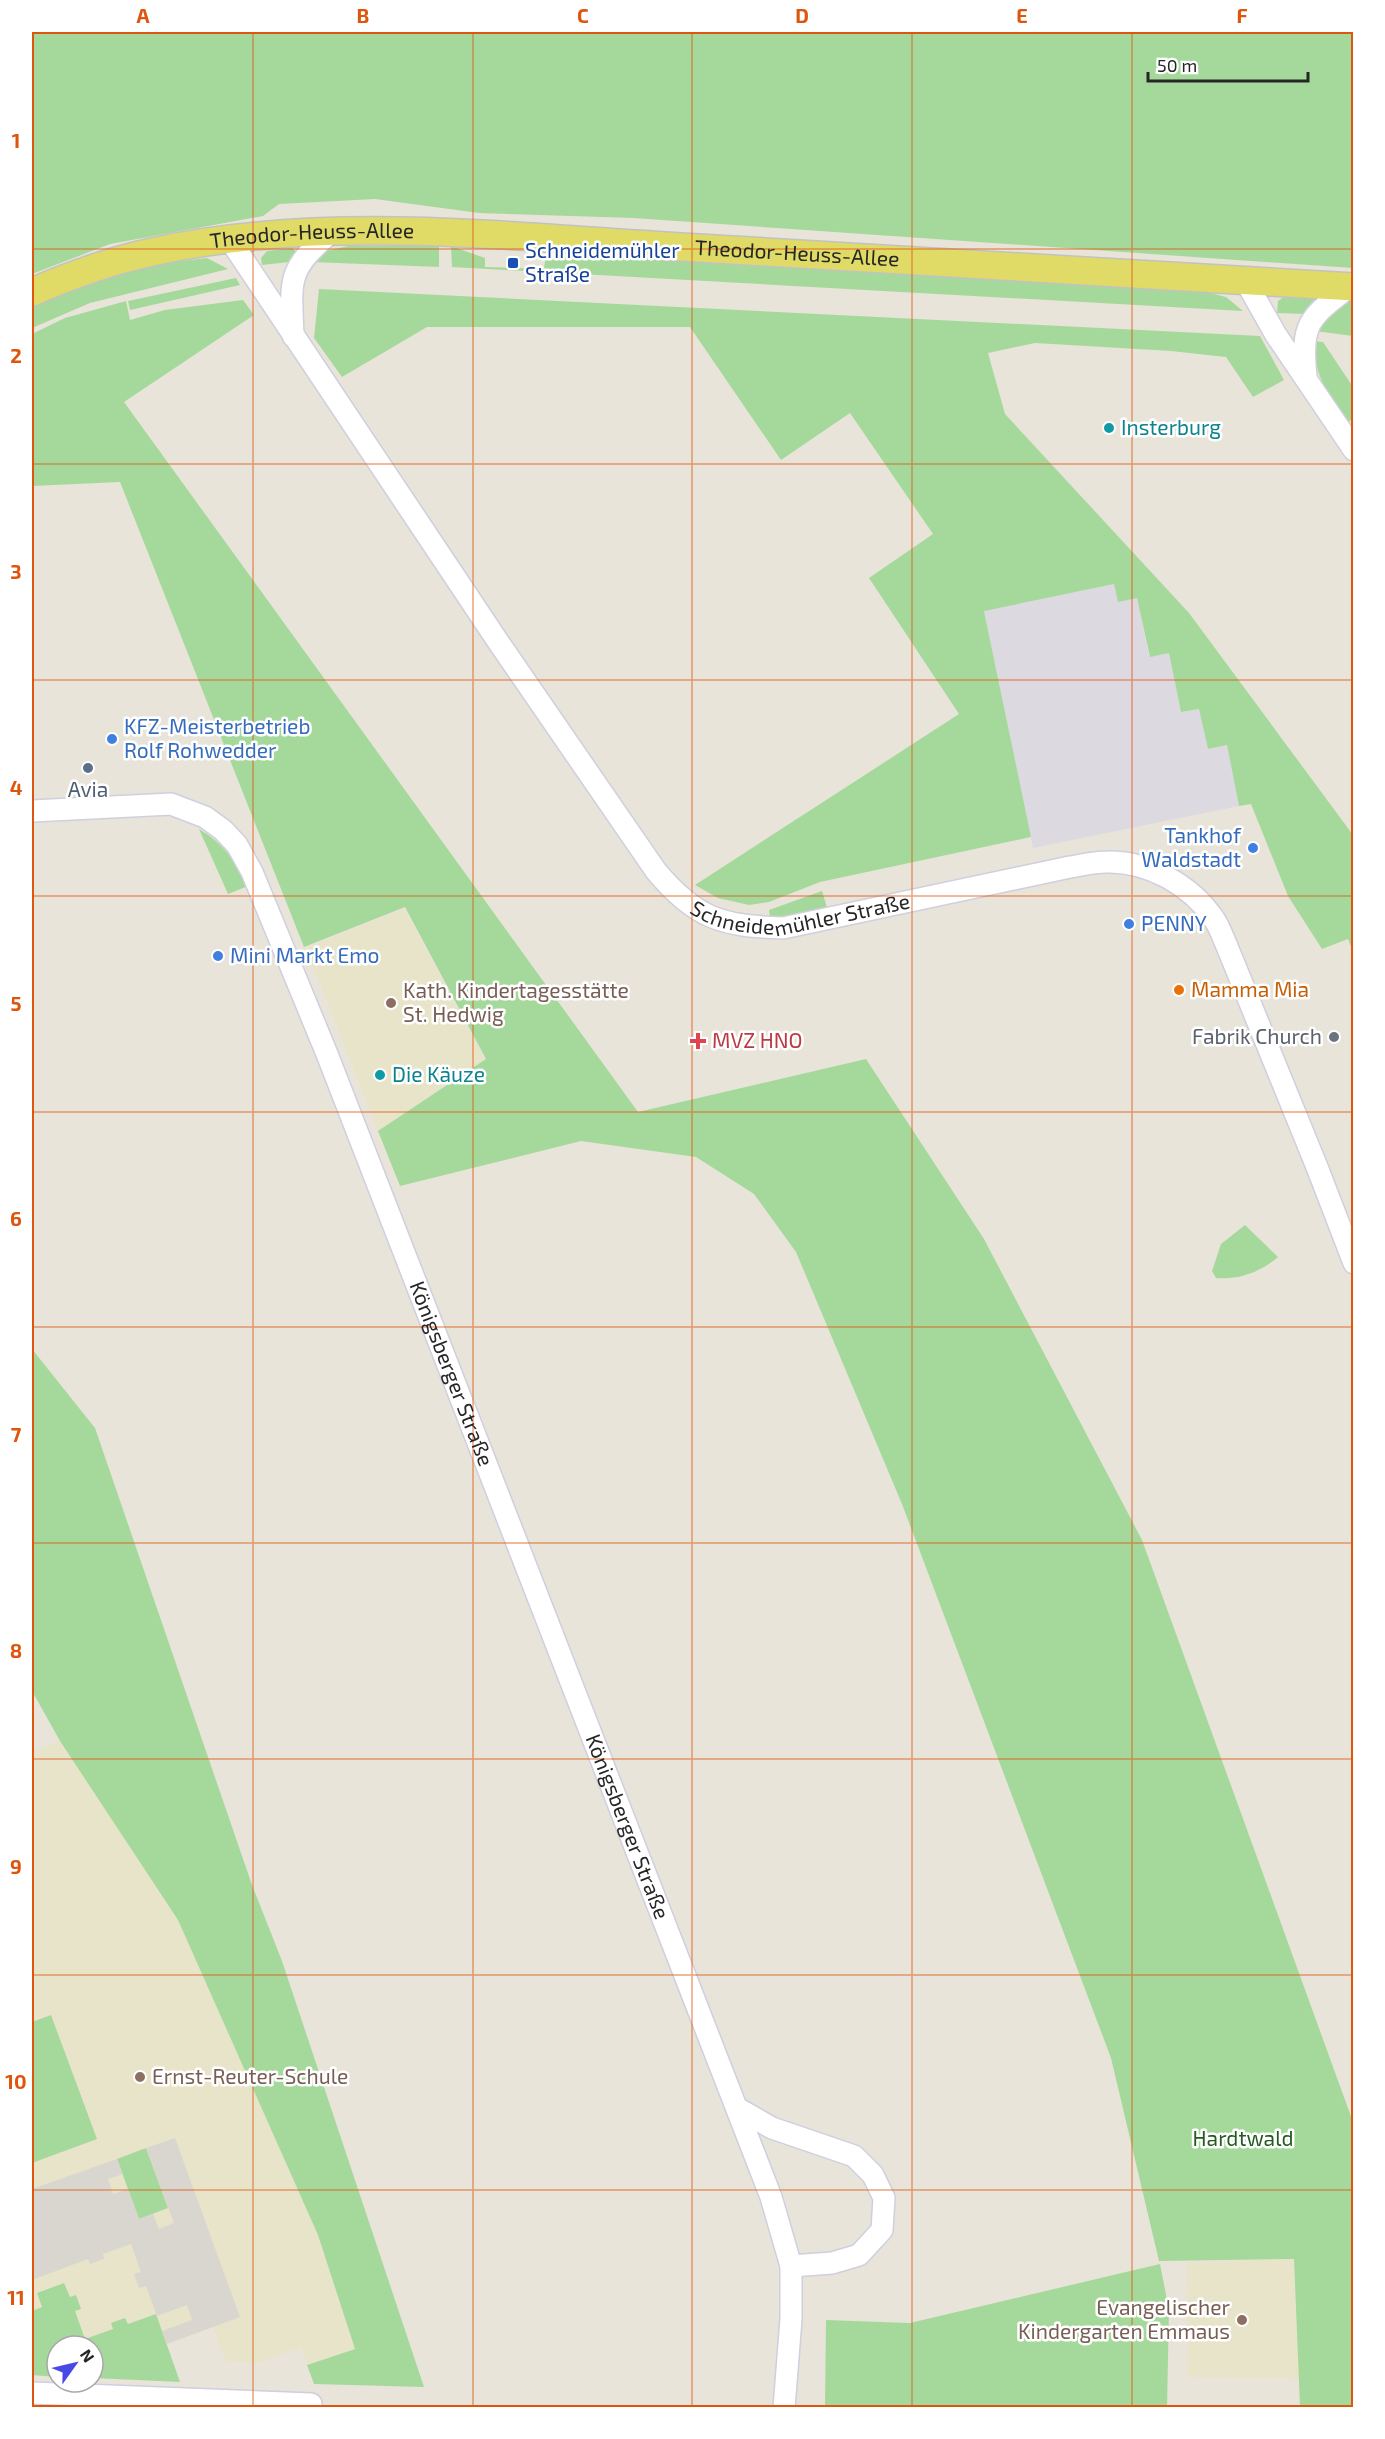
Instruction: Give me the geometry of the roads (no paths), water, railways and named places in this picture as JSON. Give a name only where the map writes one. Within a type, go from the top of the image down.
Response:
[{"type":"main road","name":"Theodor-Heuss-Allee","points":[[32,292],[82,272],[130,257],[185,245],[331,232],[456,234],[1351,287]]},
{"type":"street","points":[[293,336],[293,282],[298,266],[306,255],[331,232]]},
{"type":"street","name":"Schneidemühler Straße","points":[[230,240],[498,643],[670,888],[687,903],[716,921],[783,928],[1070,867],[1106,862],[1138,866],[1153,871],[1188,891],[1215,920],[1313,1156],[1353,1263]]},
{"type":"street","points":[[1245,280],[1264,317],[1353,450]]},
{"type":"street","points":[[1306,381],[1303,349],[1308,326],[1325,304],[1351,287]]},
{"type":"street","name":"Königsberger Straße","points":[[32,811],[171,804],[205,818],[223,830],[237,845],[252,872],[327,1054],[771,2197],[791,2266],[791,2319],[784,2408]]},
{"type":"street","points":[[737,2108],[772,2128],[854,2156],[873,2175],[884,2198],[882,2230],[859,2255],[832,2263],[791,2266]]},
{"type":"street","points":[[32,2393],[214,2404],[311,2404]]},
{"type":"place","name":"Schneidemühler Straße","points":[[513,263]]},
{"type":"place","name":"Insterburg","points":[[1109,428]]},
{"type":"place","name":"KFZ-Meisterbetrieb Rolf Rohwedder","points":[[112,739]]},
{"type":"place","name":"Avia","points":[[88,768]]},
{"type":"place","name":"Tankhof Waldstadt","points":[[1253,848]]},
{"type":"place","name":"PENNY","points":[[1129,924]]},
{"type":"place","name":"Mini Markt Emo","points":[[218,956]]},
{"type":"place","name":"Mamma Mia","points":[[1179,990]]},
{"type":"place","name":"Kath. Kindertagesstätte St. Hedwig","points":[[391,1003]]},
{"type":"place","name":"Fabrik Church","points":[[1334,1037]]},
{"type":"place","name":"MVZ HNO","points":[[698,1041]]},
{"type":"place","name":"Die Käuze","points":[[380,1075]]},
{"type":"place","name":"Ernst-Reuter-Schule","points":[[140,2077]]},
{"type":"place","name":"Evangelischer Kindergarten Emmaus","points":[[1242,2320]]},
{"type":"park label","name":"Hardtwald","points":[[1243,2139]]}]
